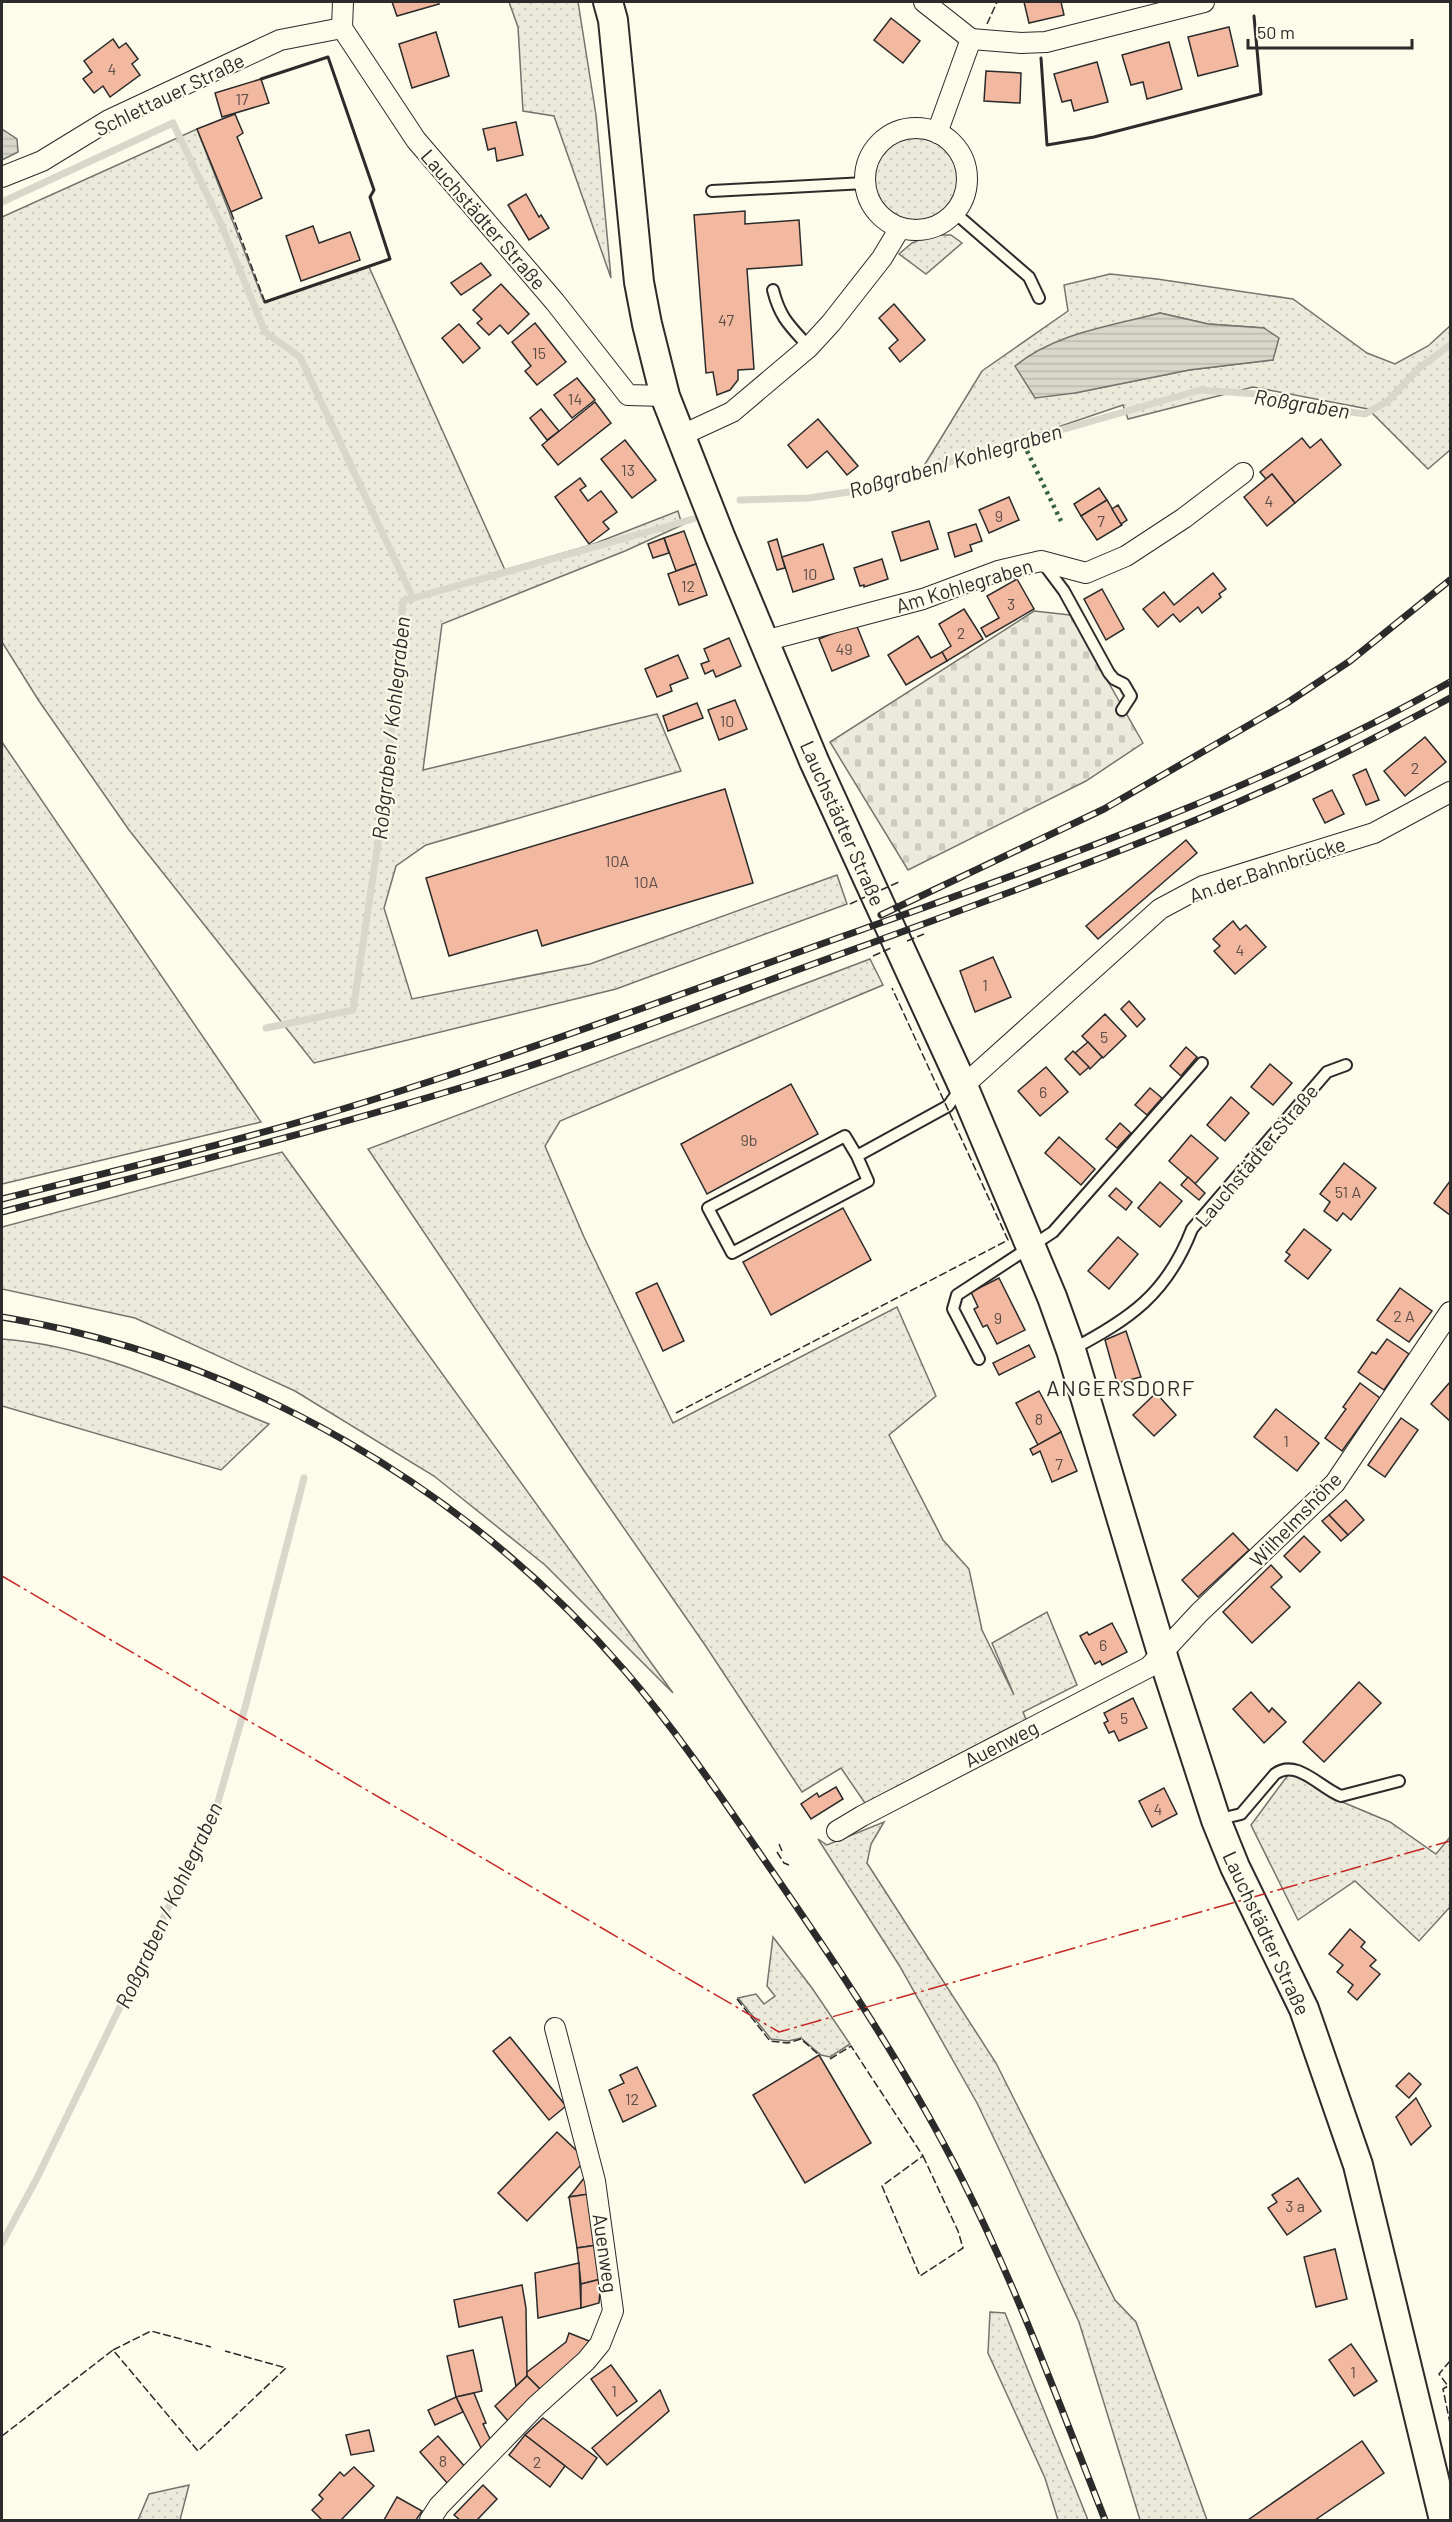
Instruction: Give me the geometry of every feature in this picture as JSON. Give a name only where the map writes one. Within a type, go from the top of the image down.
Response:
[{"type":"main road","name":"Lauchstädter Straße","points":[[608,2],[613,20],[639,282],[665,396],[764,641],[864,872],[963,1086],[1031,1246],[1071,1350],[1162,1652],[1216,1820],[1235,1867],[1304,2009],[1358,2165],[1445,2507]]},
{"type":"street","points":[[342,28],[343,2]]},
{"type":"street","points":[[924,2],[971,39],[1021,43],[1046,42],[1204,2]]},
{"type":"street","name":"Schlettauer Straße","points":[[2,177],[42,161],[109,120],[280,40],[342,28]]},
{"type":"street","name":"Lauchstädter Straße","points":[[342,28],[416,140],[562,310],[628,395],[665,396]]},
{"type":"street","points":[[937,133],[971,39]]},
{"type":"street","points":[[908,129],[923,129],[937,133],[955,147],[966,168],[967,184],[963,199],[955,213],[943,223],[915,230],[900,228],[879,215],[867,195],[865,183],[869,161],[881,142],[893,134],[908,129]]},
{"type":"street","points":[[680,436],[732,412],[809,347],[882,258],[900,228]]},
{"type":"street","name":"Am Kohlegraben","points":[[764,641],[923,599],[998,571],[1041,561],[1086,573],[1126,556],[1184,518],[1244,473]]},
{"type":"street","name":"An der Bahnbrücke","points":[[963,1086],[1160,909],[1203,886],[1374,833],[1450,792]]},
{"type":"street","name":"Wilhelmshöhe","points":[[1162,1652],[1199,1613],[1335,1482],[1450,1312]]},
{"type":"street","name":"Auenweg","points":[[837,1831],[1149,1667],[1162,1652]]},
{"type":"street","name":"Auenweg","points":[[430,2520],[439,2506],[536,2406],[586,2361],[600,2344],[613,2311],[595,2181],[555,2028]]},
{"type":"lane","points":[[712,191],[865,183]]},
{"type":"lane","points":[[955,213],[1029,277],[1039,298]]},
{"type":"lane","points":[[773,290],[782,316],[809,347]]},
{"type":"lane","points":[[1041,561],[1064,591],[1109,673],[1114,679],[1124,684],[1131,696],[1122,710]]},
{"type":"lane","points":[[979,1359],[953,1309],[957,1295],[1053,1232],[1202,1063]]},
{"type":"lane","name":"Lauchstädter Straße","points":[[1071,1350],[1109,1330],[1147,1302],[1169,1276],[1192,1229],[1207,1211],[1327,1072],[1346,1065]]},
{"type":"lane","points":[[857,1156],[948,1106],[963,1086]]},
{"type":"lane","points":[[845,1136],[857,1156],[868,1181],[732,1253],[708,1208],[845,1136]]},
{"type":"lane","points":[[1216,1820],[1241,1814],[1275,1774],[1282,1769],[1292,1768],[1341,1796],[1399,1781]]},
{"type":"green space","points":[[509,2],[578,2],[596,115],[611,278],[554,116],[523,111],[518,27]]},
{"type":"green space","points":[[197,129],[264,302],[369,267],[505,570],[591,545],[678,511],[682,525],[625,551],[442,624],[423,770],[657,714],[681,771],[426,845],[396,866],[384,908],[412,999],[590,964],[837,875],[847,904],[616,989],[314,1063],[129,830],[39,701],[2,642],[2,217]]},
{"type":"green space","points":[[916,138],[932,141],[946,150],[955,164],[958,180],[955,196],[946,210],[932,219],[916,222],[900,219],[886,210],[877,196],[874,180],[877,164],[886,150],[900,141]]},
{"type":"green space","points":[[931,235],[951,235],[962,243],[926,274],[899,254],[912,243]]},
{"type":"green space","points":[[1110,274],[1293,299],[1367,353],[1395,364],[1428,346],[1450,326],[1450,450],[1428,469],[1368,409],[1253,387],[1128,419],[1123,405],[919,474],[982,371],[1068,311],[1064,285]],"holes":[[[1160,313],[1208,324],[1264,328],[1273,360],[1189,370],[1075,393],[1124,323]]]},
{"type":"green space","points":[[1034,611],[1070,615],[1143,743],[1086,781],[908,870],[830,742]]},
{"type":"green space","points":[[2,742],[261,1122],[2,1184]]},
{"type":"green space","points":[[870,959],[883,985],[560,1121],[545,1146],[584,1237],[673,1423],[897,1307],[936,1396],[889,1435],[943,1540],[969,1569],[982,1630],[1014,1695],[992,1643],[1047,1612],[1077,1685],[1023,1712],[1028,1724],[867,1806],[841,1768],[802,1792],[705,1645],[585,1472],[368,1149]]},
{"type":"green space","points":[[282,1152],[673,1693],[545,1565],[434,1476],[295,1391],[135,1318],[2,1289],[2,1227]]},
{"type":"green space","points":[[2,1339],[37,1343],[105,1360],[172,1384],[269,1424],[221,1470],[2,1406]]},
{"type":"green space","points":[[1288,1775],[1299,1777],[1340,1801],[1390,1822],[1436,1854],[1450,1837],[1450,1907],[1419,1941],[1355,1881],[1298,1920],[1251,1825]]},
{"type":"green space","points":[[884,1822],[871,1844],[867,1863],[996,2063],[1115,2300],[1136,2322],[1207,2520],[1140,2520],[1079,2322],[1009,2170],[977,2103],[899,1965],[818,1839],[827,1845]]},
{"type":"green space","points":[[773,1937],[812,1988],[850,2044],[830,2057],[821,2055],[801,2038],[788,2041],[771,2039],[738,1998],[756,1994],[764,2004],[775,1996],[767,1986]]},
{"type":"green space","points":[[990,2312],[1005,2313],[1088,2520],[1058,2520],[1045,2478],[988,2353]]},
{"type":"green space","points":[[189,2485],[180,2520],[138,2520],[149,2494]]},
{"type":"shaded area","points":[[2,129],[17,139],[18,152],[2,160]]},
{"type":"shaded area","points":[[1160,313],[1208,324],[1264,328],[1279,338],[1273,360],[1189,370],[1075,393],[1035,398],[1015,366],[1031,355],[1066,338]]},
{"type":"building","points":[[392,2],[438,2],[439,4],[397,16]]},
{"type":"building","points":[[1024,2],[1061,2],[1064,15],[1029,23]]},
{"type":"building","points":[[891,18],[920,41],[903,63],[874,40]]},
{"type":"building","points":[[1229,27],[1238,66],[1198,76],[1188,37]]},
{"type":"building","points":[[436,32],[449,76],[412,88],[399,44]]},
{"type":"building","points":[[113,39],[119,48],[126,43],[138,59],[132,64],[140,75],[110,97],[103,86],[94,93],[83,79],[92,72],[84,61]]},
{"type":"building","points":[[1169,42],[1182,89],[1147,99],[1143,82],[1131,85],[1122,55]]},
{"type":"building","points":[[1097,62],[1108,102],[1074,111],[1071,100],[1062,102],[1054,74]]},
{"type":"building","points":[[986,71],[1021,73],[1020,103],[984,101]]},
{"type":"building","points":[[261,79],[269,103],[222,117],[215,93]]},
{"type":"building","points":[[235,114],[243,133],[237,137],[262,198],[231,212],[197,129]]},
{"type":"building","points":[[516,122],[523,155],[497,161],[495,148],[488,150],[483,129]]},
{"type":"building","points":[[526,194],[539,217],[541,215],[549,228],[529,240],[508,205]]},
{"type":"building","points":[[745,211],[745,224],[799,220],[802,265],[747,269],[754,369],[738,370],[738,380],[730,390],[717,395],[713,372],[706,373],[694,215]]},
{"type":"building","points":[[313,226],[319,243],[350,232],[360,260],[301,281],[286,236]]},
{"type":"building","points":[[481,263],[491,275],[461,295],[451,283]]},
{"type":"building","points":[[501,284],[529,314],[508,334],[500,325],[489,335],[477,323],[482,319],[473,310]]},
{"type":"building","points":[[894,304],[925,340],[900,362],[889,348],[898,340],[879,318]]},
{"type":"building","points":[[535,323],[566,362],[537,385],[525,371],[531,366],[512,342]]},
{"type":"building","points":[[459,324],[480,348],[463,363],[442,338]]},
{"type":"building","points":[[577,378],[595,400],[572,418],[554,395]]},
{"type":"building","points":[[595,402],[611,423],[558,465],[542,445]]},
{"type":"building","points":[[541,409],[559,431],[547,440],[530,418]]},
{"type":"building","points":[[818,419],[858,466],[847,475],[827,451],[807,468],[788,445]]},
{"type":"building","points":[[1302,438],[1310,448],[1321,439],[1341,465],[1295,503],[1272,474],[1266,479],[1260,472]]},
{"type":"building","points":[[625,440],[656,480],[632,498],[601,459]]},
{"type":"building","points":[[1272,474],[1295,503],[1267,526],[1244,497]]},
{"type":"building","points":[[580,478],[586,486],[580,490],[588,501],[601,491],[617,512],[603,522],[609,529],[589,544],[555,497]]},
{"type":"building","points":[[1099,488],[1107,500],[1081,516],[1074,504]]},
{"type":"building","points":[[1009,497],[1019,520],[989,533],[979,510]]},
{"type":"building","points":[[1107,500],[1122,525],[1097,540],[1081,516]]},
{"type":"building","points":[[1118,505],[1127,520],[1121,524],[1112,509]]},
{"type":"building","points":[[929,521],[938,549],[901,561],[892,532]]},
{"type":"building","points":[[976,524],[982,541],[970,545],[972,551],[955,557],[948,533]]},
{"type":"building","points":[[684,531],[696,564],[676,571],[664,538]]},
{"type":"building","points":[[664,538],[669,553],[653,558],[648,544]]},
{"type":"building","points":[[777,539],[785,568],[777,570],[768,542]]},
{"type":"building","points":[[823,544],[834,579],[793,592],[782,557]]},
{"type":"building","points":[[882,559],[888,579],[864,587],[864,585],[860,586],[854,568]]},
{"type":"building","points":[[696,564],[707,595],[679,605],[668,574]]},
{"type":"building","points":[[1213,573],[1226,589],[1219,594],[1221,597],[1202,613],[1198,607],[1180,622],[1173,614],[1158,627],[1143,609],[1164,592],[1174,605]]},
{"type":"building","points":[[1017,579],[1034,609],[986,637],[981,628],[999,618],[987,596]]},
{"type":"building","points":[[1102,589],[1124,629],[1106,640],[1084,599]]},
{"type":"building","points":[[964,609],[983,639],[947,661],[942,652],[951,646],[939,624]]},
{"type":"building","points":[[856,624],[869,656],[832,671],[819,639]]},
{"type":"building","points":[[918,636],[931,658],[942,652],[947,661],[906,685],[888,655]]},
{"type":"building","points":[[729,638],[741,666],[716,677],[713,670],[705,674],[701,664],[709,661],[704,649]]},
{"type":"building","points":[[678,655],[688,678],[670,685],[672,691],[657,697],[645,669]]},
{"type":"building","points":[[735,700],[747,729],[719,740],[708,710]]},
{"type":"building","points":[[697,703],[703,718],[668,731],[663,716]]},
{"type":"building","points":[[1425,737],[1446,762],[1405,796],[1384,771]]},
{"type":"building","points":[[1366,769],[1379,800],[1366,805],[1353,775]]},
{"type":"building","points":[[725,789],[753,883],[542,946],[537,930],[449,956],[426,878]]},
{"type":"building","points":[[1332,790],[1344,814],[1325,823],[1313,799]]},
{"type":"building","points":[[1186,840],[1197,853],[1098,939],[1086,926]]},
{"type":"building","points":[[1233,921],[1240,930],[1246,925],[1266,947],[1235,974],[1214,951],[1220,946],[1213,939]]},
{"type":"building","points":[[993,957],[1011,997],[975,1012],[960,971]]},
{"type":"building","points":[[1129,1001],[1145,1019],[1137,1027],[1121,1009]]},
{"type":"building","points":[[1105,1014],[1126,1036],[1103,1058],[1082,1036]]},
{"type":"building","points":[[1088,1042],[1102,1057],[1090,1069],[1075,1053]]},
{"type":"building","points":[[1186,1047],[1197,1057],[1181,1076],[1170,1066]]},
{"type":"building","points":[[1073,1051],[1089,1067],[1080,1075],[1065,1059]]},
{"type":"building","points":[[1270,1064],[1292,1083],[1273,1105],[1251,1087]]},
{"type":"building","points":[[1046,1067],[1068,1092],[1040,1116],[1018,1091]]},
{"type":"building","points":[[791,1084],[818,1134],[707,1194],[681,1144]]},
{"type":"building","points":[[1150,1088],[1162,1098],[1147,1115],[1135,1105]]},
{"type":"building","points":[[1231,1097],[1249,1113],[1225,1141],[1207,1125]]},
{"type":"building","points":[[1120,1123],[1131,1133],[1117,1148],[1106,1139]]},
{"type":"building","points":[[1191,1135],[1218,1158],[1195,1184],[1169,1161]]},
{"type":"building","points":[[1059,1137],[1095,1169],[1081,1185],[1045,1153]]},
{"type":"building","points":[[1344,1163],[1376,1188],[1351,1220],[1343,1213],[1337,1221],[1324,1211],[1330,1202],[1320,1194]]},
{"type":"building","points":[[1188,1177],[1205,1193],[1199,1200],[1181,1185]]},
{"type":"building","points":[[1450,1181],[1450,1215],[1434,1203]]},
{"type":"building","points":[[1160,1182],[1182,1201],[1160,1227],[1138,1208]]},
{"type":"building","points":[[1116,1188],[1132,1202],[1126,1210],[1109,1196]]},
{"type":"building","points":[[843,1208],[871,1260],[771,1315],[743,1262]]},
{"type":"building","points":[[1304,1229],[1331,1250],[1308,1279],[1285,1261],[1290,1255],[1286,1252]]},
{"type":"building","points":[[1118,1237],[1138,1254],[1109,1289],[1088,1271]]},
{"type":"building","points":[[999,1278],[1025,1330],[997,1344],[987,1325],[983,1327],[974,1309],[978,1307],[971,1292]]},
{"type":"building","points":[[657,1283],[684,1341],[663,1351],[636,1293]]},
{"type":"building","points":[[1400,1288],[1432,1311],[1409,1342],[1377,1320]]},
{"type":"building","points":[[1126,1331],[1141,1377],[1117,1383],[1105,1340]]},
{"type":"building","points":[[1387,1339],[1409,1354],[1384,1390],[1358,1372],[1372,1352],[1376,1354]]},
{"type":"building","points":[[1029,1345],[1035,1357],[999,1375],[993,1363]]},
{"type":"building","points":[[1450,1382],[1450,1421],[1431,1404]]},
{"type":"building","points":[[1360,1383],[1380,1398],[1342,1451],[1325,1438],[1346,1409],[1343,1407]]},
{"type":"building","points":[[1039,1391],[1061,1432],[1038,1445],[1016,1403]]},
{"type":"building","points":[[1156,1393],[1176,1415],[1154,1436],[1133,1415]]},
{"type":"building","points":[[1276,1409],[1319,1443],[1297,1471],[1254,1437]]},
{"type":"building","points":[[1401,1418],[1418,1430],[1385,1477],[1368,1465]]},
{"type":"building","points":[[1061,1432],[1077,1471],[1052,1482],[1040,1451],[1033,1455],[1030,1449]]},
{"type":"building","points":[[1346,1500],[1364,1520],[1348,1535],[1329,1515]]},
{"type":"building","points":[[1329,1515],[1348,1535],[1341,1541],[1322,1521]]},
{"type":"building","points":[[1233,1533],[1249,1550],[1198,1597],[1182,1580]]},
{"type":"building","points":[[1304,1536],[1320,1552],[1300,1572],[1284,1556]]},
{"type":"building","points":[[1271,1565],[1282,1577],[1271,1587],[1290,1607],[1252,1643],[1223,1612]]},
{"type":"building","points":[[1112,1623],[1127,1652],[1102,1665],[1100,1661],[1095,1664],[1080,1636],[1087,1632],[1089,1635]]},
{"type":"building","points":[[1359,1682],[1381,1703],[1324,1762],[1303,1742]]},
{"type":"building","points":[[1251,1692],[1269,1712],[1272,1708],[1286,1722],[1264,1743],[1233,1709]]},
{"type":"building","points":[[1133,1698],[1147,1728],[1119,1741],[1114,1731],[1109,1733],[1104,1723],[1108,1721],[1104,1713]]},
{"type":"building","points":[[836,1787],[843,1799],[811,1819],[801,1804],[817,1793],[819,1797]]},
{"type":"building","points":[[1164,1788],[1177,1814],[1152,1827],[1139,1801]]},
{"type":"building","points":[[1350,1929],[1365,1942],[1361,1947],[1376,1960],[1370,1966],[1380,1974],[1357,2000],[1348,1992],[1353,1985],[1337,1972],[1343,1965],[1329,1954]]},
{"type":"building","points":[[510,2037],[566,2106],[549,2120],[493,2051]]},
{"type":"building","points":[[819,2055],[871,2143],[805,2183],[753,2095]]},
{"type":"building","points":[[637,2067],[656,2106],[623,2122],[609,2090],[624,2083],[620,2075]]},
{"type":"building","points":[[1409,2073],[1421,2084],[1409,2098],[1396,2086]]},
{"type":"building","points":[[1416,2098],[1431,2126],[1411,2145],[1396,2117]]},
{"type":"building","points":[[557,2132],[577,2151],[581,2165],[527,2221],[498,2193]]},
{"type":"building","points":[[585,2177],[589,2194],[569,2197]]},
{"type":"building","points":[[1298,2178],[1321,2211],[1287,2235],[1268,2208],[1277,2202],[1272,2195]]},
{"type":"building","points":[[589,2194],[597,2245],[577,2248],[569,2197]]},
{"type":"building","points":[[597,2245],[601,2279],[581,2284],[577,2248]]},
{"type":"building","points":[[1335,2249],[1347,2299],[1316,2307],[1304,2257]]},
{"type":"building","points":[[579,2263],[581,2308],[538,2318],[535,2273]]},
{"type":"building","points":[[601,2279],[599,2303],[581,2308],[581,2284]]},
{"type":"building","points":[[522,2285],[526,2308],[527,2376],[516,2386],[502,2317],[459,2327],[454,2300]]},
{"type":"building","points":[[569,2333],[589,2341],[584,2354],[541,2390],[527,2376],[527,2372],[566,2342]]},
{"type":"building","points":[[1351,2344],[1377,2381],[1354,2396],[1329,2360]]},
{"type":"building","points":[[473,2350],[482,2391],[456,2397],[447,2356]]},
{"type":"building","points":[[611,2365],[637,2401],[617,2416],[591,2379]]},
{"type":"building","points":[[527,2376],[541,2390],[508,2421],[495,2406]]},
{"type":"building","points":[[660,2390],[669,2411],[607,2465],[592,2448]]},
{"type":"building","points":[[474,2393],[486,2423],[483,2424],[491,2441],[482,2450],[456,2397]]},
{"type":"building","points":[[456,2397],[463,2412],[435,2425],[428,2410]]},
{"type":"building","points":[[543,2418],[597,2458],[582,2479],[525,2435]]},
{"type":"building","points":[[369,2430],[374,2451],[351,2455],[346,2435]]},
{"type":"building","points":[[525,2435],[565,2466],[550,2487],[509,2455]]},
{"type":"building","points":[[438,2436],[466,2468],[448,2484],[420,2452]]},
{"type":"building","points":[[1362,2441],[1384,2473],[1315,2520],[1248,2520]]},
{"type":"building","points":[[354,2467],[374,2486],[341,2520],[322,2520],[312,2510],[323,2499],[319,2495],[340,2472],[344,2476]]},
{"type":"building","points":[[483,2485],[497,2499],[477,2520],[460,2520],[454,2515]]},
{"type":"building","points":[[397,2497],[422,2511],[416,2520],[384,2520]]},
{"type":"waterway","points":[[2,202],[173,123],[221,224],[265,332],[300,357],[413,598]]},
{"type":"waterway","name":"Roßgraben/ Kohlegraben","points":[[740,500],[809,498],[869,489],[918,471],[1200,390],[1258,394],[1365,414],[1388,401],[1419,368],[1450,345]]},
{"type":"waterway","name":"Roßgraben / Kohlegraben","points":[[266,1028],[353,1010],[386,790],[403,601],[693,519]]},
{"type":"waterway","name":"Roßgraben / Kohlegraben","points":[[2,2243],[37,2178],[216,1809],[246,1704],[304,1478]]},
{"type":"railway","points":[[881,915],[1104,809],[1287,703],[1350,661],[1450,580]]},
{"type":"railway","points":[[2,1199],[218,1145],[303,1121],[539,1045],[1085,849],[1307,756],[1450,682]]},
{"type":"railway","points":[[2,1212],[377,1112],[502,1075],[593,1044],[1152,838],[1265,791],[1369,741],[1450,698]]},
{"type":"railway","points":[[2,1317],[91,1336],[178,1363],[263,1398],[344,1440],[421,1489],[494,1544],[562,1605],[625,1671],[697,1763],[790,1897],[843,1975],[917,2096],[962,2179],[1002,2263],[1105,2520]]},
{"type":"hedge","points":[[1027,451],[1061,521]]},
{"type":"fence","points":[[987,24],[997,2]]},
{"type":"fence","points":[[231,212],[265,302]]},
{"type":"fence","points":[[881,890],[901,881]]},
{"type":"fence","points":[[850,904],[865,897]]},
{"type":"fence","points":[[907,941],[924,934]]},
{"type":"fence","points":[[873,956],[891,948]]},
{"type":"fence","points":[[676,1413],[1008,1240],[892,988]]},
{"type":"fence","points":[[779,1844],[782,1851]]},
{"type":"fence","points":[[777,1852],[784,1863],[789,1865]]},
{"type":"fence","points":[[737,1999],[770,2041],[788,2043],[801,2039],[819,2055]]},
{"type":"fence","points":[[830,2059],[851,2046],[923,2156]]},
{"type":"fence","points":[[923,2156],[958,2231],[963,2248],[920,2276],[882,2186],[923,2156]]},
{"type":"fence","points":[[113,2350],[151,2331],[211,2347]]},
{"type":"fence","points":[[2,2436],[113,2350],[198,2451],[286,2368],[225,2351]]},
{"type":"fence","points":[[1450,2361],[1439,2374],[1448,2386],[1443,2389],[1450,2423]]},
{"type":"wall","points":[[1041,58],[1047,145],[1094,137],[1261,94],[1254,16]]},
{"type":"wall","points":[[261,79],[328,57],[374,190],[370,197],[390,259],[265,302]]},
{"type":"power","points":[[2,1576],[779,2032],[1450,1841]]},
{"type":"district","name":"ANGERSDORF","points":[[1121,1387]]},
{"type":"water label","name":"Roßgraben","points":[[1302,403]]}]
